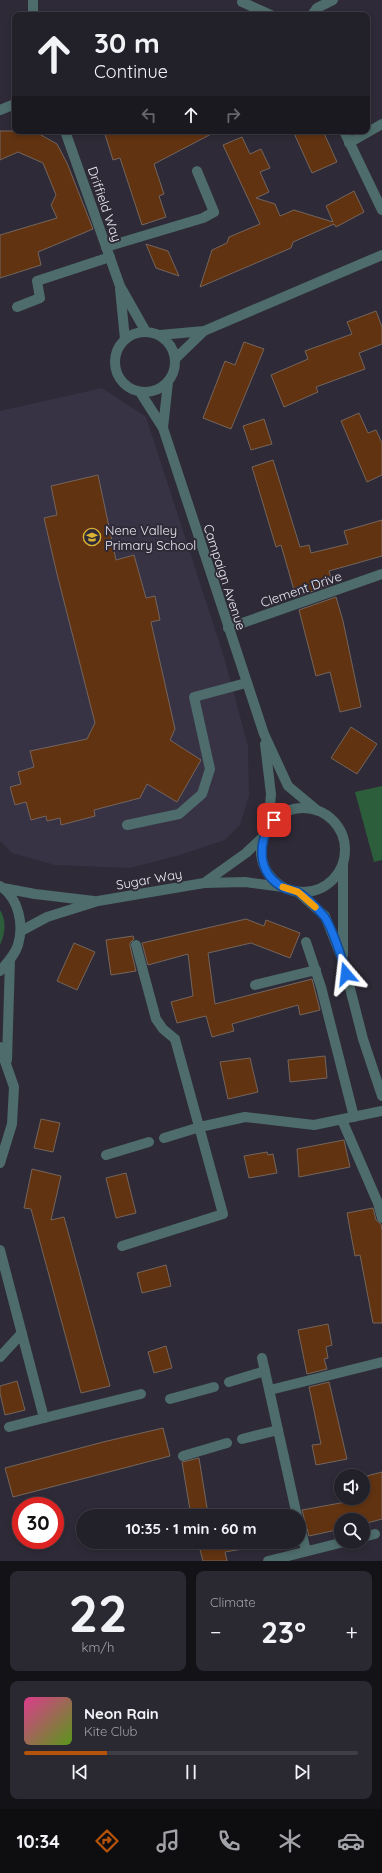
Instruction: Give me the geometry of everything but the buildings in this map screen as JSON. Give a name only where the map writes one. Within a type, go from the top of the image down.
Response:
[{"type":"street","points":[[32,0],[33,12]]},
{"type":"street","points":[[314,12],[317,8],[333,0]]},
{"type":"street","points":[[242,2],[264,12]]},
{"type":"street","points":[[0,110],[12,105]]},
{"type":"street","points":[[370,131],[382,124]]},
{"type":"street","name":"Driffield Way","points":[[66,134],[120,286],[146,332]]},
{"type":"street","points":[[346,134],[382,210]]},
{"type":"street","points":[[350,143],[365,134]]},
{"type":"street","points":[[106,247],[204,218],[214,212],[197,171]]},
{"type":"street","points":[[160,335],[168,341],[173,350],[175,359],[174,371],[168,382],[160,388],[140,392],[131,389],[124,383],[116,370],[115,356],[125,339],[138,332],[160,335],[204,331],[382,255]]},
{"type":"street","points":[[16,307],[40,298],[37,281],[110,257]]},
{"type":"street","name":"Driffield Way","points":[[120,286],[125,339]]},
{"type":"street","points":[[175,359],[204,331]]},
{"type":"street","name":"Campaign Avenue","points":[[163,428],[168,382]]},
{"type":"street","name":"Campaign Avenue","points":[[140,392],[163,428],[264,734],[288,786],[318,811]]},
{"type":"street","name":"Clement Drive","points":[[228,628],[382,574]]},
{"type":"street","points":[[127,825],[179,814],[202,794],[210,769],[194,697],[246,683]]},
{"type":"street","name":"Campaign Avenue","points":[[264,734],[271,794],[265,832]]},
{"type":"street","points":[[343,860],[339,871],[332,880],[322,887],[311,891],[298,892],[283,887],[274,881],[266,871],[262,860],[261,848],[265,832],[274,820],[289,811],[307,809],[318,811],[335,824],[341,833],[344,847],[343,961]]},
{"type":"street","name":"Sugar Way","points":[[204,883],[246,853],[265,832]]},
{"type":"street","name":"Sugar Way","points":[[21,931],[47,916],[98,901],[204,883],[245,882],[283,887]]},
{"type":"street","points":[[0,971],[10,960],[18,946],[21,931],[20,915],[14,900],[2,887]]},
{"type":"street","name":"Sugar Way","points":[[2,887],[35,894],[98,901]]},
{"type":"street","points":[[298,892],[324,916],[343,961],[363,1039],[382,1096]]},
{"type":"street","points":[[306,942],[316,970],[354,1117]]},
{"type":"street","points":[[122,1246],[223,1214],[175,1039],[163,1030],[156,1019],[136,945]]},
{"type":"street","points":[[7,1066],[10,960]]},
{"type":"street","points":[[255,984],[316,970]]},
{"type":"street","points":[[0,1047],[14,1087],[12,1124],[0,1163]]},
{"type":"street","points":[[164,1138],[200,1127],[245,1117],[314,1125],[382,1111]]},
{"type":"street","points":[[342,1120],[378,1203],[382,1218]]},
{"type":"street","points":[[106,1155],[150,1142]]},
{"type":"street","points":[[0,1250],[44,1418]]},
{"type":"street","points":[[0,1358],[22,1333]]},
{"type":"street","points":[[262,1358],[296,1509]]},
{"type":"street","points":[[270,1390],[382,1362]]},
{"type":"street","points":[[229,1382],[265,1371]]},
{"type":"street","points":[[170,1399],[214,1387]]},
{"type":"street","points":[[9,1427],[140,1394]]},
{"type":"street","points":[[242,1439],[278,1430]]},
{"type":"street","points":[[183,1456],[227,1443]]},
{"type":"street","points":[[370,1535],[375,1534]]},
{"type":"street","points":[[268,1561],[334,1544]]},
{"type":"shaded area","name":"Nene Valley Primary School","points":[[102,388],[146,417],[224,657],[248,746],[249,796],[240,825],[225,840],[180,855],[130,868],[55,865],[12,853],[0,841],[0,411]]},
{"type":"green space","points":[[382,786],[382,860],[374,862],[355,792]]},
{"type":"green space","points":[[0,910],[4,919],[4,928],[0,945]]},
{"type":"slow traffic","points":[[283,887],[298,892],[315,907]]},
{"type":"place","name":"Nene Valley Primary School","points":[[92,537]]},
{"type":"route","points":[[274,820],[263,837],[261,848],[262,860],[266,871],[274,881],[285,888],[298,892],[324,916],[343,961],[346,974]]}]
